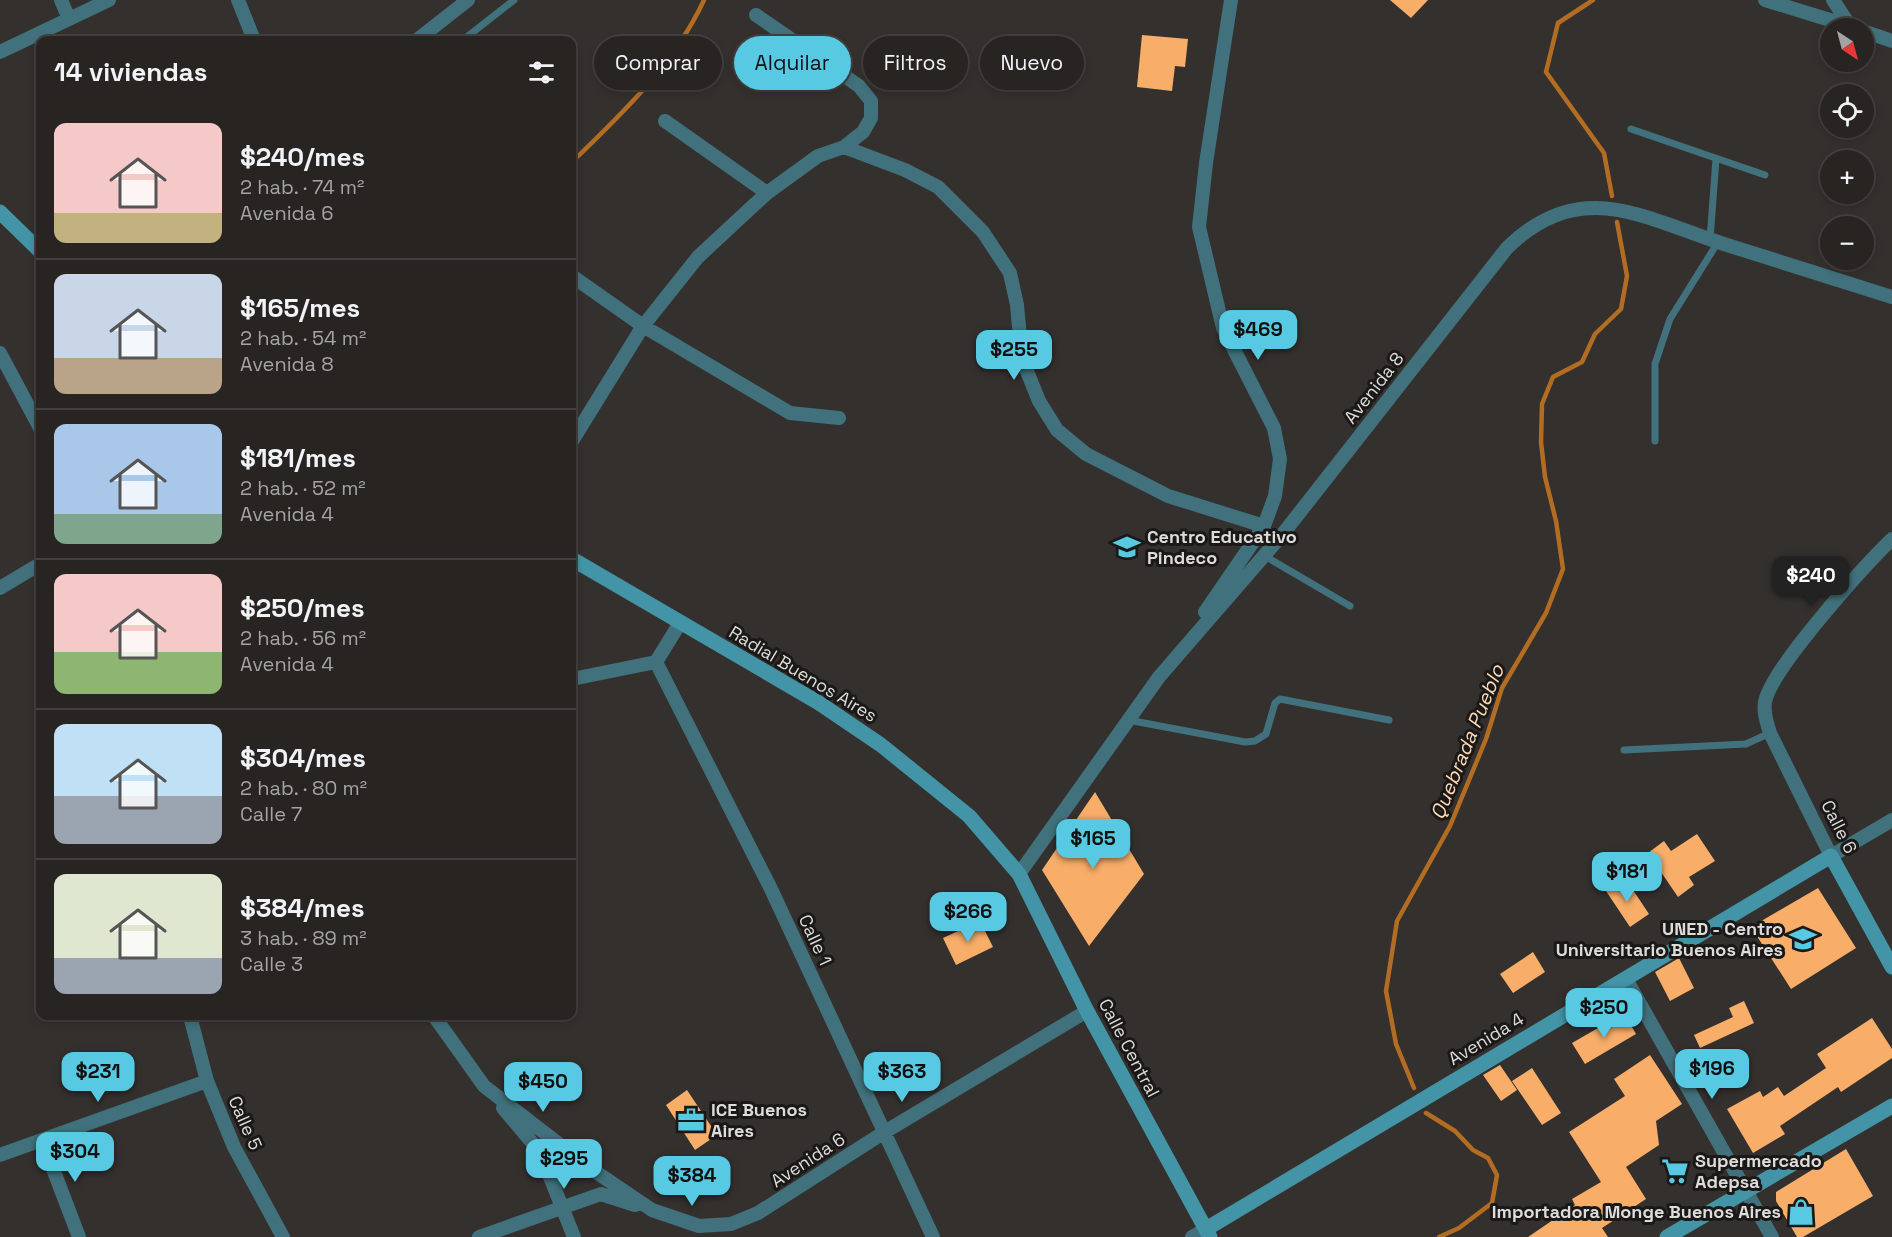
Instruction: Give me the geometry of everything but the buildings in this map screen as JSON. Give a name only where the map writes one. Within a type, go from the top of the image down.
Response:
[{"type":"street","points":[[61,0],[69,19]]},
{"type":"street","points":[[0,52],[109,0]]},
{"type":"street","points":[[238,0],[252,36]]},
{"type":"street","points":[[422,36],[468,0]]},
{"type":"street","points":[[1159,677],[1264,526],[1275,496],[1280,459],[1274,428],[1223,328],[1199,227],[1206,163],[1232,0]]},
{"type":"street","points":[[1765,0],[1821,18]]},
{"type":"street","points":[[1833,0],[1847,18]]},
{"type":"street","points":[[576,435],[643,326],[698,256],[767,193],[818,156],[844,147],[863,132],[871,118],[871,101],[859,86],[756,15]]},
{"type":"street","points":[[1874,35],[1892,41]]},
{"type":"street","points":[[665,121],[767,193]]},
{"type":"street","points":[[844,147],[905,170],[938,187],[983,232],[1010,273],[1017,305],[1022,359],[1039,401],[1057,430],[1086,454],[1168,496],[1264,526]]},
{"type":"street","name":"Avenida 8","points":[[1019,874],[1159,677],[1282,535],[1493,265],[1520,235],[1537,223],[1559,214],[1600,208],[1627,210],[1653,217],[1714,241],[1892,297]]},
{"type":"street","points":[[0,212],[36,247]]},
{"type":"street","points":[[576,279],[643,326],[790,413],[839,418]]},
{"type":"street","points":[[2,362],[36,421]]},
{"type":"street","name":"Calle 6","points":[[1892,539],[1859,571],[1775,678],[1765,700],[1764,713],[1770,733],[1831,856],[1892,968]]},
{"type":"street","name":"Radial Buenos Aires","points":[[576,561],[819,703],[881,745],[969,816],[1019,874]]},
{"type":"street","points":[[0,588],[36,566]]},
{"type":"street","points":[[576,678],[656,662],[680,623]]},
{"type":"street","name":"Calle 1","points":[[656,662],[771,889],[933,1237]]},
{"type":"street","name":"Avenida 4","points":[[1192,1237],[1208,1233],[1892,820]]},
{"type":"street","name":"Calle Central","points":[[1019,874],[1087,1011],[1208,1233]]},
{"type":"street","points":[[1626,979],[1772,1237]]},
{"type":"street","name":"Avenida 6","points":[[652,1210],[699,1226],[731,1224],[758,1213],[883,1133],[1087,1011]]},
{"type":"street","name":"Calle 5","points":[[191,1020],[207,1081],[234,1147],[283,1237]]},
{"type":"street","points":[[437,1020],[484,1086],[540,1152],[574,1237]]},
{"type":"street","points":[[0,1155],[207,1081]]},
{"type":"street","points":[[484,1086],[590,1168],[652,1210]]},
{"type":"street","points":[[1667,1237],[1892,1106]]},
{"type":"street","points":[[42,1140],[79,1237]]},
{"type":"street","points":[[479,1237],[601,1194],[652,1210]]},
{"type":"lane","points":[[468,36],[514,0]]},
{"type":"lane","points":[[1630,129],[1765,175]]},
{"type":"lane","points":[[1655,441],[1655,364],[1670,319],[1714,241],[1716,159]]},
{"type":"lane","points":[[1263,555],[1350,606]]},
{"type":"lane","points":[[1128,720],[1245,742],[1255,741],[1266,734],[1275,703],[1280,699],[1389,720]]},
{"type":"lane","points":[[1624,750],[1746,744],[1770,733]]},
{"type":"waterway","points":[[576,158],[646,87],[678,45],[704,0]]},
{"type":"waterway","name":"Quebrada Pueblo","points":[[1593,0],[1558,23],[1546,72],[1604,153],[1612,196]]},
{"type":"waterway","name":"Quebrada Pueblo","points":[[1414,1088],[1396,1044],[1386,991],[1397,921],[1450,826],[1486,739],[1502,688],[1546,613],[1563,569],[1556,521],[1545,477],[1541,442],[1542,404],[1553,377],[1582,362],[1595,334],[1621,309],[1627,276],[1617,222]]},
{"type":"waterway","name":"Quebrada Pueblo","points":[[1426,1113],[1455,1131],[1473,1150],[1488,1158],[1497,1175],[1492,1203],[1459,1228],[1439,1237]]},
{"type":"place","name":"Centro Educativo Pindeco","points":[[1127,547]]},
{"type":"place","name":"UNED - Centro Universitario Buenos Aires","points":[[1803,939]]},
{"type":"place","name":"ICE Buenos Aires","points":[[691,1120]]},
{"type":"place","name":"Supermercado Adepsa","points":[[1675,1171]]},
{"type":"place","name":"Importadora Monge Buenos Aires","points":[[1801,1212]]}]
